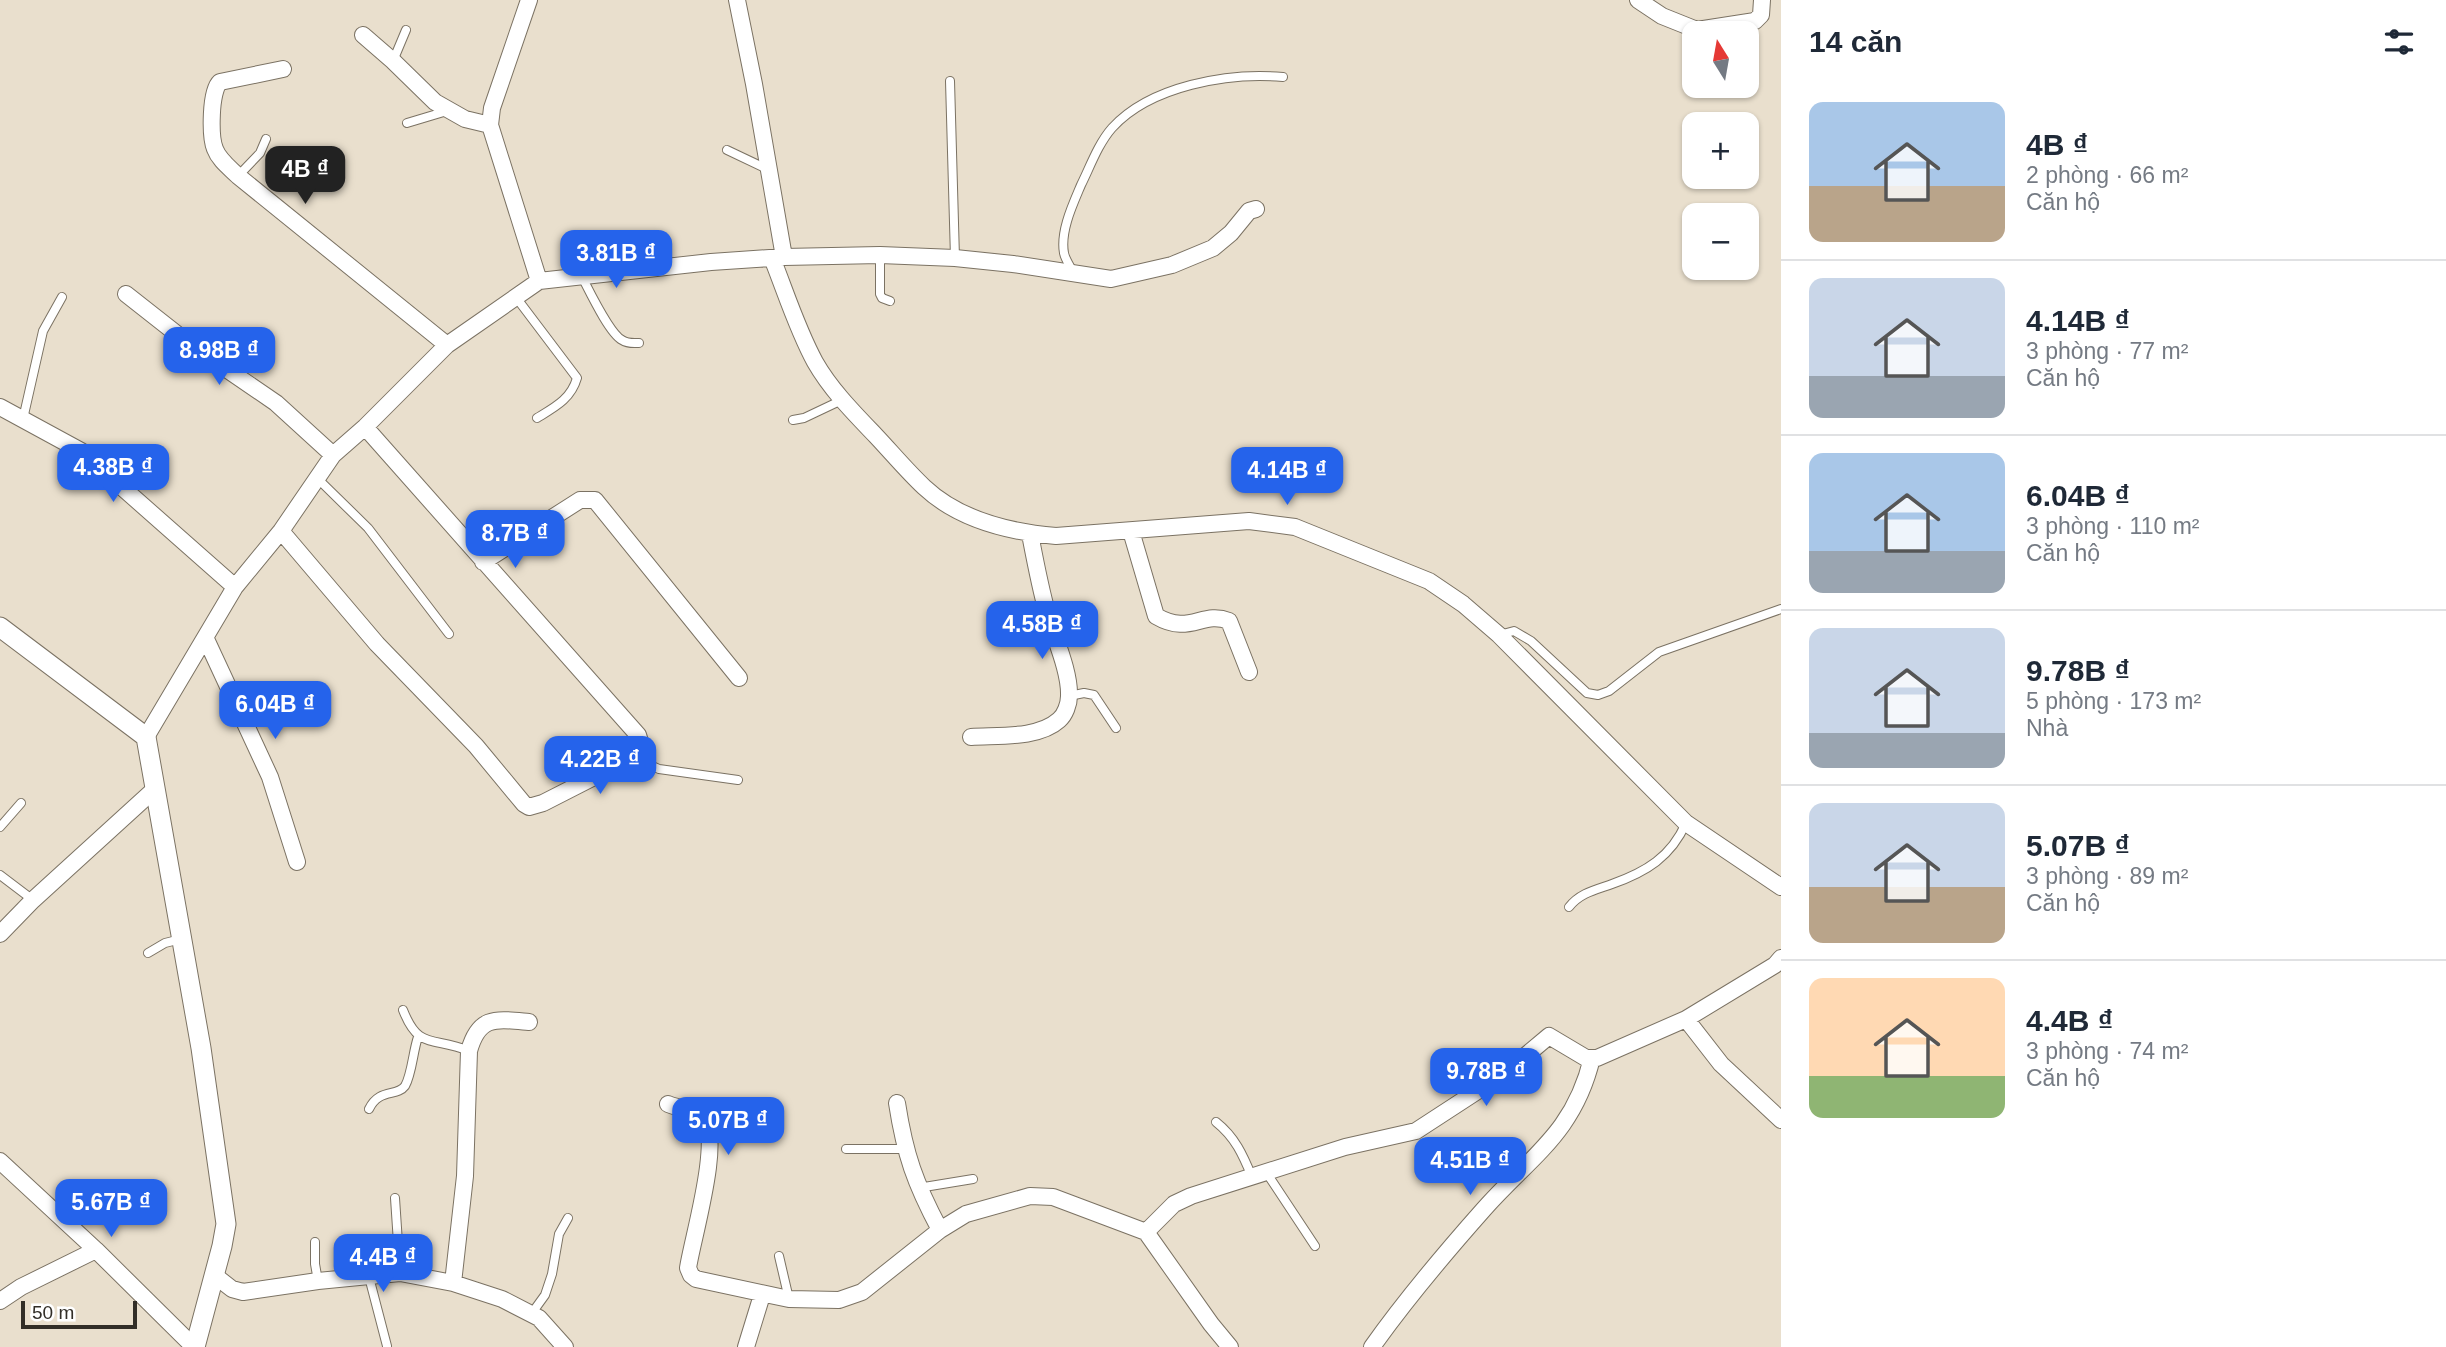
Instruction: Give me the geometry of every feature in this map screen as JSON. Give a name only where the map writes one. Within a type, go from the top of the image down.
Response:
[{"type":"street","points":[[529,0],[492,108],[490,125],[539,281]]},
{"type":"street","points":[[737,0],[754,84],[778,258],[805,340],[816,363],[842,400],[925,488],[950,507],[981,521],[1030,534],[1056,536],[1249,521],[1295,527],[1429,582],[1463,604],[1499,635],[1686,823],[1781,887]]},
{"type":"street","points":[[1638,0],[1662,16],[1698,30],[1755,21],[1761,15],[1762,0]]},
{"type":"street","points":[[363,35],[414,84],[448,110],[465,119],[490,125]]},
{"type":"street","points":[[283,69],[220,82],[215,87],[215,150],[238,176],[447,345]]},
{"type":"street","points":[[145,737],[235,587],[281,531],[333,455],[447,345],[539,281],[778,258],[880,255],[955,258],[1111,279],[1172,265],[1213,248],[1231,233],[1249,211],[1256,209]]},
{"type":"street","points":[[126,294],[187,342],[276,403],[333,455]]},
{"type":"street","points":[[0,407],[81,451],[235,587]]},
{"type":"street","points":[[281,531],[377,644],[476,746],[524,804],[529,807],[543,803],[641,753],[638,736],[365,427]]},
{"type":"street","points":[[483,562],[580,500],[595,500],[738,678]]},
{"type":"street","points":[[1131,531],[1156,616],[1167,622],[1183,625],[1209,618],[1229,621],[1249,673]]},
{"type":"street","points":[[971,737],[1030,733],[1060,720],[1066,710],[1069,696],[1066,677],[1042,595],[1030,534]]},
{"type":"street","points":[[0,626],[145,737],[203,1061],[226,1224],[194,1347],[96,1250],[0,1161]]},
{"type":"street","points":[[206,639],[265,765],[297,862]]},
{"type":"street","points":[[0,934],[33,900],[156,788]]},
{"type":"street","points":[[1146,1232],[1174,1203],[1191,1196],[1345,1147],[1416,1131],[1505,1073],[1549,1036],[1586,1058],[1592,1058],[1686,1020],[1781,958]]},
{"type":"street","points":[[1686,1020],[1721,1064],[1781,1119]]},
{"type":"street","points":[[453,1283],[466,1176],[469,1051],[473,1036],[480,1026],[489,1022],[529,1022]]},
{"type":"street","points":[[1372,1347],[1399,1308],[1484,1208],[1559,1133],[1586,1080],[1592,1058]]},
{"type":"street","points":[[897,1103],[905,1149],[918,1188],[940,1230]]},
{"type":"street","points":[[668,1104],[703,1118],[710,1129],[711,1149],[688,1268],[691,1275],[705,1283],[789,1299],[839,1300],[852,1297],[940,1230],[966,1214],[1031,1196],[1053,1197],[1146,1232],[1230,1347]]},
{"type":"street","points":[[0,1301],[21,1287],[96,1250]]},
{"type":"street","points":[[214,1275],[237,1292],[400,1273],[453,1283],[532,1312],[565,1347]]},
{"type":"street","points":[[746,1347],[762,1295]]},
{"type":"lane","points":[[393,61],[406,30]]},
{"type":"lane","points":[[1073,272],[1064,252],[1066,227],[1096,154],[1111,128],[1165,93],[1194,84],[1265,75],[1283,77]]},
{"type":"lane","points":[[950,81],[955,258]]},
{"type":"lane","points":[[407,123],[448,110]]},
{"type":"lane","points":[[238,176],[260,153],[266,139]]},
{"type":"lane","points":[[727,150],[767,169]]},
{"type":"lane","points":[[880,255],[880,294],[882,298],[890,301]]},
{"type":"lane","points":[[581,275],[619,339],[628,343],[639,343]]},
{"type":"lane","points":[[515,296],[577,378],[570,395],[537,418]]},
{"type":"lane","points":[[23,419],[43,331],[62,297]]},
{"type":"lane","points":[[793,420],[804,418],[842,400]]},
{"type":"lane","points":[[317,478],[368,528],[449,634]]},
{"type":"lane","points":[[1499,635],[1514,631],[1531,641],[1587,693],[1598,695],[1609,691],[1658,652],[1781,609]]},
{"type":"lane","points":[[1069,696],[1094,695],[1116,728]]},
{"type":"lane","points":[[634,758],[659,769],[738,780]]},
{"type":"lane","points":[[0,827],[21,803]]},
{"type":"lane","points":[[1569,907],[1576,898],[1615,883],[1656,862],[1669,852],[1686,823]]},
{"type":"lane","points":[[0,875],[33,900]]},
{"type":"lane","points":[[148,953],[165,943],[181,939]]},
{"type":"lane","points":[[402,1010],[418,1037],[469,1051]]},
{"type":"lane","points":[[369,1109],[381,1096],[397,1092],[405,1085],[418,1037]]},
{"type":"lane","points":[[1216,1122],[1229,1133],[1315,1246]]},
{"type":"lane","points":[[846,1149],[905,1149]]},
{"type":"lane","points":[[918,1188],[973,1179]]},
{"type":"lane","points":[[395,1198],[400,1273]]},
{"type":"lane","points":[[532,1312],[545,1295],[552,1274],[559,1234],[568,1218]]},
{"type":"lane","points":[[316,1242],[315,1264],[318,1281]]},
{"type":"lane","points":[[779,1256],[789,1299]]},
{"type":"lane","points":[[369,1277],[387,1346]]}]
